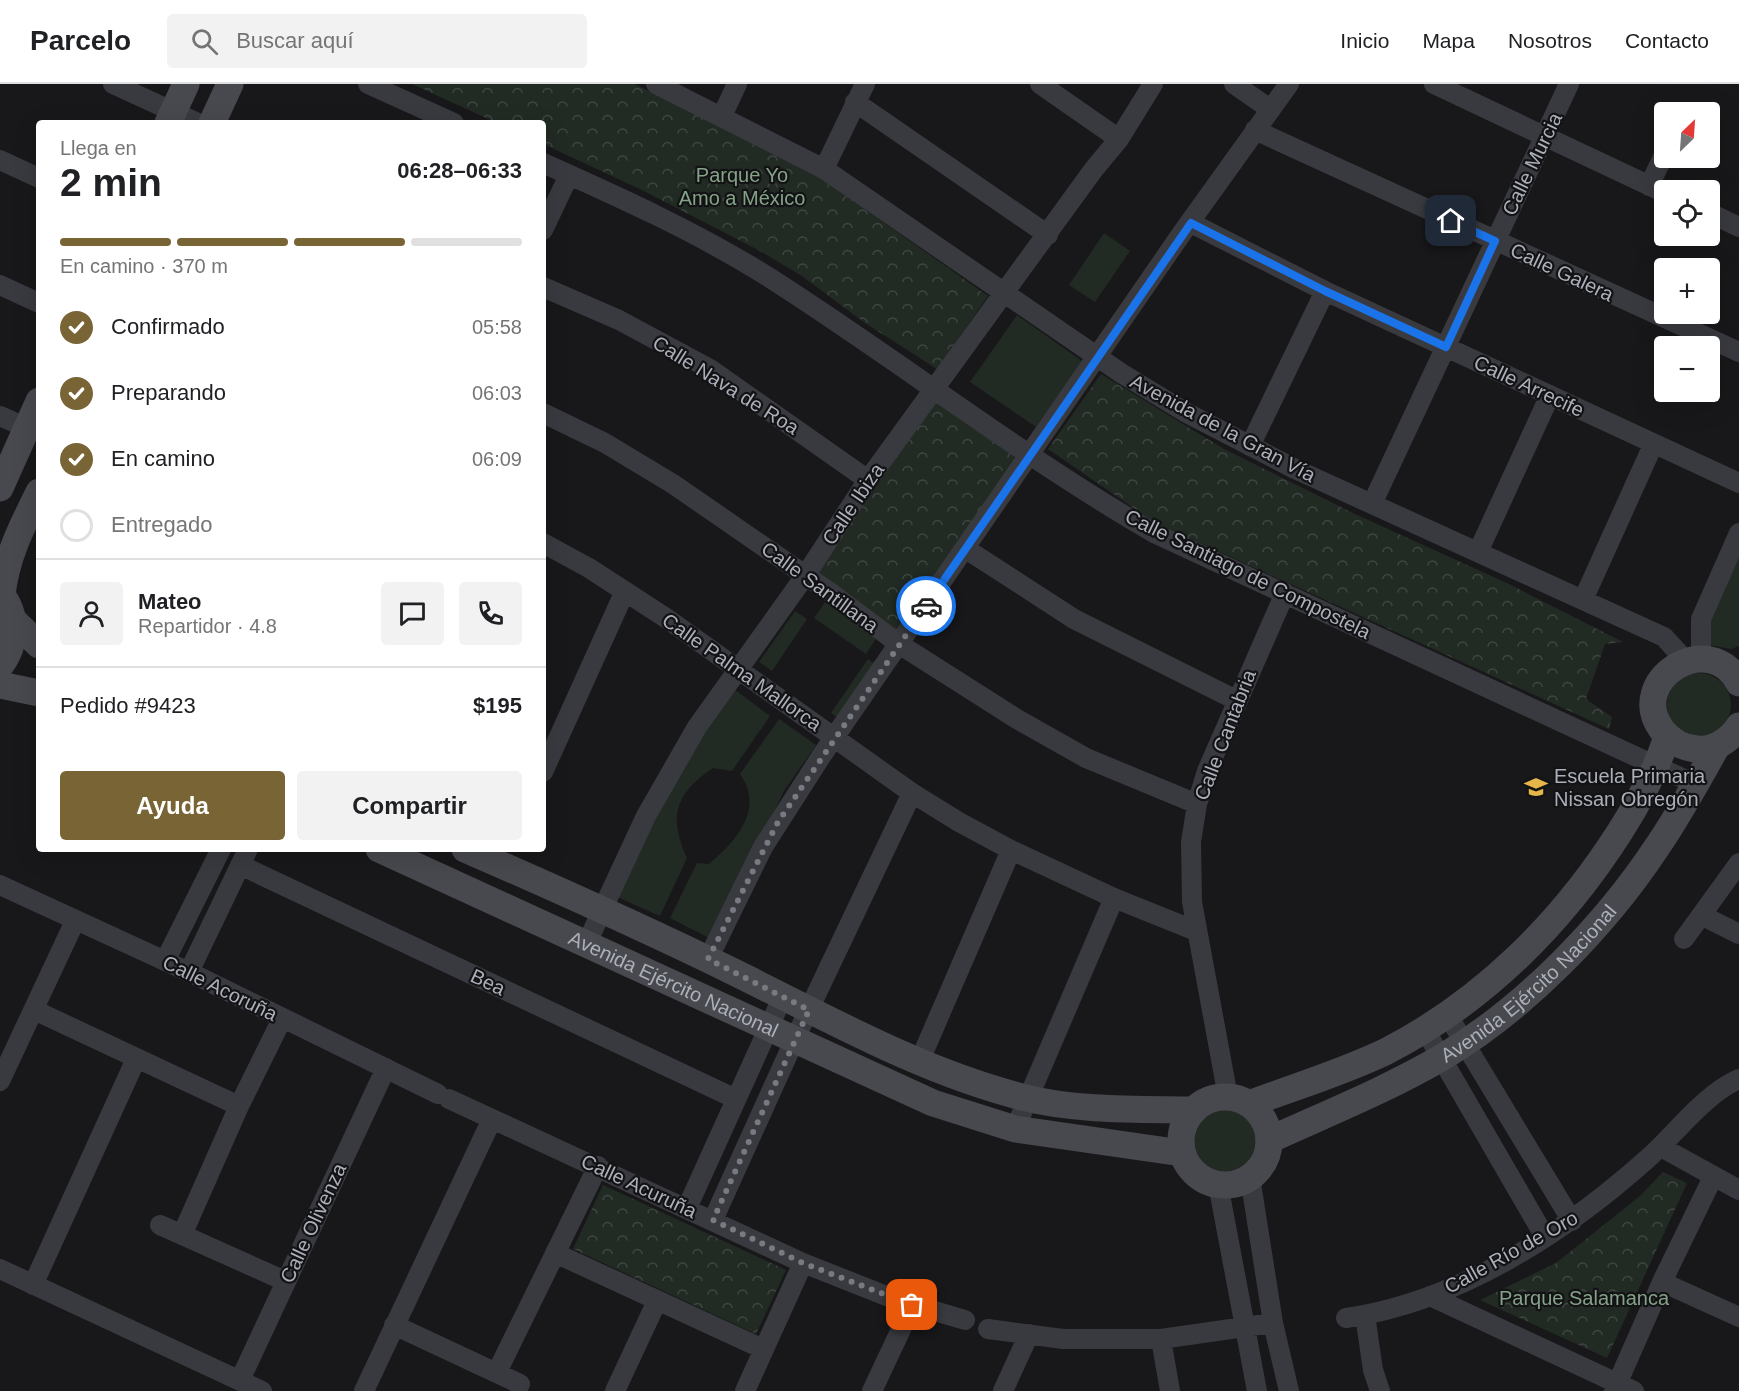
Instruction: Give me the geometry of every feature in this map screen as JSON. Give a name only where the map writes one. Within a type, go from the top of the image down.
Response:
[{"type":"street","points":[[113,84],[171,118],[186,84]]},
{"type":"street","points":[[213,120],[230,84]]},
{"type":"street","points":[[368,84],[447,120]]},
{"type":"street","name":"Avenida de la Gran Vía","points":[[656,84],[824,169],[1097,356],[1185,412],[1250,446],[1372,504],[1710,658]]},
{"type":"street","points":[[722,116],[737,84]]},
{"type":"street","points":[[824,169],[865,84]]},
{"type":"street","points":[[1040,84],[1119,139]]},
{"type":"street","name":"Calle Ibiza","points":[[586,945],[672,766],[805,576],[868,480],[935,391],[1094,169],[1119,139],[1153,84]]},
{"type":"street","points":[[1234,84],[1270,109]]},
{"type":"street","points":[[708,959],[763,847],[834,737],[966,549],[1097,356],[1289,84]]},
{"type":"street","name":"Calle Murcia","points":[[1372,504],[1569,84]]},
{"type":"street","points":[[1444,86],[1545,137],[1654,188]]},
{"type":"street","points":[[855,102],[1048,235]]},
{"type":"street","name":"Calle Galera","points":[[1255,130],[1739,352]]},
{"type":"street","points":[[0,160],[36,177]]},
{"type":"street","name":"Calle Santiago de Compostela","points":[[546,164],[651,214],[769,277],[1114,510],[1156,534],[1695,784]]},
{"type":"street","points":[[546,224],[569,175]]},
{"type":"street","points":[[1720,218],[1739,227]]},
{"type":"street","name":"Calle Arrecife","points":[[1191,223],[1325,291],[1739,483]]},
{"type":"street","points":[[0,285],[36,302]]},
{"type":"street","name":"Calle Nava de Roa","points":[[546,287],[619,320],[710,369],[868,480]]},
{"type":"street","points":[[1250,446],[1325,291]]},
{"type":"street","points":[[1478,552],[1550,395]]},
{"type":"street","points":[[0,488],[36,408]]},
{"type":"street","name":"Calle Santillana","points":[[546,414],[605,443],[665,479],[899,644],[1062,745],[1139,781],[1197,804]]},
{"type":"street","points":[[0,416],[27,428]]},
{"type":"street","points":[[1583,600],[1653,445]]},
{"type":"street","points":[[36,498],[11,550],[1,594],[13,620],[36,642]]},
{"type":"street","points":[[1710,658],[1701,619],[1739,533]]},
{"type":"street","name":"Calle Palma Mallorca","points":[[546,545],[625,591],[912,793],[1011,850],[1114,898],[1196,931]]},
{"type":"street","points":[[966,549],[1074,619],[1236,700]]},
{"type":"street","points":[[546,765],[625,591]]},
{"type":"street","name":"Calle Cantabria","points":[[1238,1101],[1196,931],[1191,860],[1197,804],[1207,771],[1236,700],[1285,593]]},
{"type":"street","points":[[0,666],[7,657],[14,639],[13,620]]},
{"type":"street","points":[[1733,734],[1700,750],[1682,747],[1667,737],[1658,724],[1653,709],[1654,693],[1660,679],[1671,668],[1710,658],[1727,668],[1739,683]]},
{"type":"street","points":[[0,685],[36,692]]},
{"type":"street","name":"Avenida Ejército Nacional","points":[[1269,1140],[1441,1058],[1463,1044],[1548,975],[1592,929],[1656,848],[1695,784],[1733,734]]},
{"type":"street","name":"Avenida Ejército Nacional","points":[[1238,1101],[1384,1052],[1447,1014],[1486,987],[1564,909],[1602,860],[1657,767],[1667,737]]},
{"type":"street","points":[[713,1220],[794,1041],[912,793]]},
{"type":"street","points":[[920,1060],[1011,850]]},
{"type":"street","points":[[165,961],[220,852]]},
{"type":"street","name":"Avenida Ejército Nacional","points":[[385,852],[933,1104],[1015,1129],[1182,1153]]},
{"type":"street","name":"Avenida Ejército Nacional","points":[[480,852],[504,857],[602,909],[809,1010],[920,1060],[988,1087],[1028,1099],[1068,1104],[1194,1110]]},
{"type":"street","points":[[189,972],[244,857]]},
{"type":"street","name":"Bea","points":[[244,857],[736,1099]]},
{"type":"street","points":[[1684,939],[1703,916],[1739,863]]},
{"type":"street","name":"Calle Acoruña","points":[[0,885],[189,972],[443,1096]]},
{"type":"street","points":[[1015,1129],[1114,898]]},
{"type":"street","points":[[1703,916],[1739,934]]},
{"type":"street","points":[[0,1081],[75,921]]},
{"type":"street","points":[[687,1208],[783,996]]},
{"type":"street","points":[[34,1011],[239,1106]]},
{"type":"street","points":[[1447,1014],[1463,1044],[1572,1221]]},
{"type":"street","points":[[182,1235],[239,1106],[282,1019]]},
{"type":"street","points":[[1424,1028],[1545,1237]]},
{"type":"street","points":[[33,1285],[136,1059]]},
{"type":"street","name":"Calle Olivenza","points":[[240,1380],[386,1068]]},
{"type":"street","name":"Calle Río de Oro","points":[[1380,1391],[1355,1317],[1430,1296],[1482,1272],[1572,1221],[1660,1147],[1713,1097],[1739,1079]]},
{"type":"street","name":"Calle Acuruña","points":[[443,1096],[803,1263],[912,1305],[965,1320]]},
{"type":"street","points":[[1209,1100],[1238,1101],[1263,1120],[1269,1140],[1267,1155],[1250,1177],[1229,1185],[1218,1184],[1200,1177],[1192,1170],[1182,1153],[1182,1130],[1194,1110],[1209,1100]]},
{"type":"street","points":[[364,1391],[492,1119]]},
{"type":"street","points":[[1660,1147],[1713,1178],[1739,1190]]},
{"type":"street","points":[[497,1372],[598,1166]]},
{"type":"street","points":[[1250,1177],[1273,1323],[1289,1391]]},
{"type":"street","points":[[1430,1296],[1622,1388],[1662,1282],[1713,1178]]},
{"type":"street","points":[[1218,1184],[1257,1391]]},
{"type":"street","points":[[160,1225],[285,1281]]},
{"type":"street","points":[[555,1254],[764,1349]]},
{"type":"street","points":[[745,1391],[803,1263]]},
{"type":"street","points":[[0,1269],[262,1391]]},
{"type":"street","points":[[1662,1282],[1739,1317]]},
{"type":"street","points":[[615,1391],[657,1301]]},
{"type":"street","points":[[873,1391],[912,1305]]},
{"type":"street","points":[[988,1329],[1063,1340],[1161,1339],[1273,1323]]},
{"type":"street","points":[[394,1324],[519,1384]]},
{"type":"street","points":[[1003,1391],[1029,1334]]},
{"type":"street","points":[[1161,1339],[1170,1391]]},
{"type":"green space","name":"Parque Yo Amo a México","points":[[412,84],[634,84],[766,146],[819,177],[988,296],[937,369],[865,323],[802,276],[760,251],[642,190],[546,145],[546,120],[490,120]]},
{"type":"green space","points":[[1104,233],[1130,251],[1095,302],[1069,285]]},
{"type":"green space","points":[[1017,315],[1082,361],[1036,427],[970,382]]},
{"type":"green space","points":[[1101,374],[1224,449],[1355,514],[1509,584],[1623,642],[1605,644],[1586,699],[1612,717],[1609,729],[1154,522],[1048,449]]},
{"type":"green space","points":[[939,395],[1022,452],[898,633],[814,577]]},
{"type":"green space","points":[[1739,555],[1739,646],[1731,649],[1704,644],[1711,618]]},
{"type":"green space","points":[[826,601],[877,637],[866,654],[814,618]]},
{"type":"green space","points":[[795,611],[807,619],[772,671],[759,662]]},
{"type":"green space","points":[[868,659],[884,671],[847,724],[831,713]]},
{"type":"green space","points":[[1693,673],[1705,673],[1722,682],[1729,693],[1731,705],[1729,717],[1722,728],[1705,737],[1693,737],[1681,732],[1672,723],[1667,711],[1667,699],[1672,687],[1681,678]]},
{"type":"green space","points":[[734,689],[770,716],[732,771],[713,768],[690,787],[683,797],[677,818],[681,843],[687,858],[660,916],[615,896],[671,780]]},
{"type":"green space","points":[[779,719],[816,745],[784,791],[713,940],[670,918],[697,863],[709,864],[729,845],[744,824],[750,800],[747,787],[740,774]]},
{"type":"green space","points":[[1223,1107],[1243,1113],[1253,1123],[1259,1143],[1253,1163],[1243,1173],[1223,1179],[1203,1173],[1193,1163],[1187,1143],[1193,1123],[1203,1113]]},
{"type":"green space","name":"Parque Salamanca","points":[[1663,1172],[1687,1183],[1607,1358],[1480,1300],[1556,1263],[1640,1196]]},
{"type":"green space","points":[[603,1185],[786,1270],[756,1334],[573,1249]]},
{"type":"way so far","points":[[912,1305],[803,1263],[713,1220],[809,1010],[708,959],[763,847],[778,822],[926,606]]},
{"type":"place","name":"Escuela Primaria Nissan Obregón","points":[[1536,787]]},
{"type":"route","points":[[926,606],[1191,223],[1325,291],[1446,347],[1495,241],[1451,221]]}]
